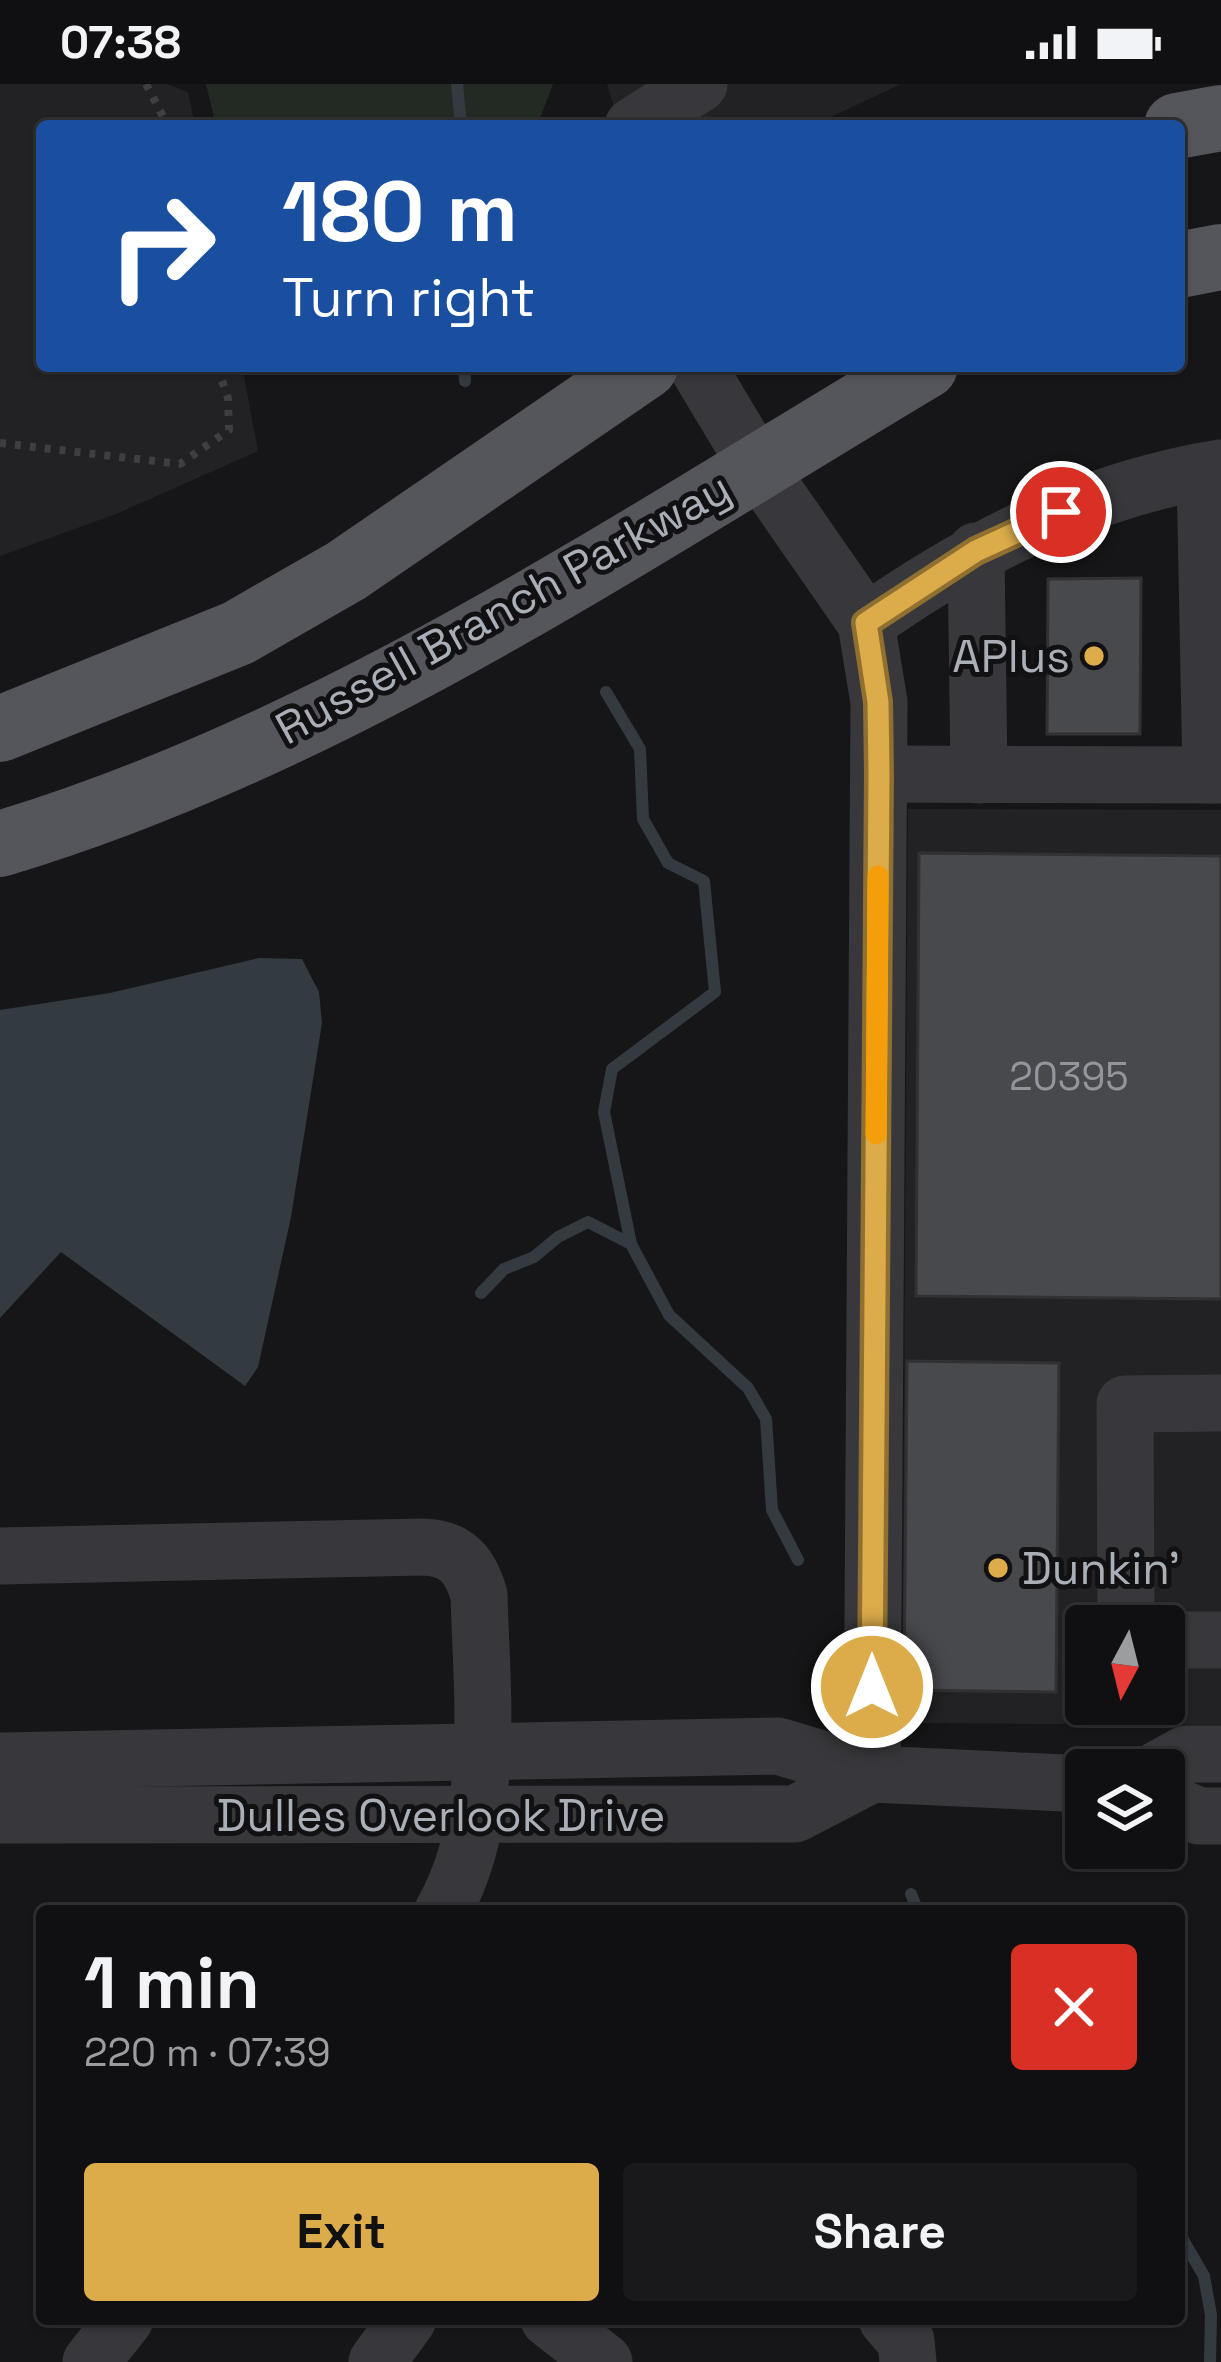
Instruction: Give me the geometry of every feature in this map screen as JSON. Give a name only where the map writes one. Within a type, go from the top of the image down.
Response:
[{"type":"main road","points":[[1185,125],[1221,118]]},
{"type":"main road","points":[[1185,264],[1221,257]]},
{"type":"main road","points":[[0,729],[238,633],[346,571],[636,372]]},
{"type":"main road","name":"Russell Branch Parkway","points":[[0,844],[94,816],[224,761],[414,667],[915,372]]},
{"type":"street","points":[[701,372],[757,466],[866,623],[878,702],[872,1774]]},
{"type":"street","points":[[866,623],[976,551],[1091,500],[1213,470],[1216,775],[879,774]]},
{"type":"street","points":[[976,551],[979,775]]},
{"type":"street","points":[[1126,1605],[1125,1404],[1221,1403]]},
{"type":"street","points":[[0,1556],[445,1548],[468,1567],[478,1594],[483,1751],[460,1878],[446,1905]]},
{"type":"street","points":[[1185,1640],[1221,1640]]},
{"type":"street","name":"Dulles Overlook Drive","points":[[0,1761],[778,1746],[872,1774],[1065,1783]]},
{"type":"street","points":[[1185,1755],[1221,1754]]},
{"type":"street","name":"Dulles Overlook Drive","points":[[0,1815],[795,1814],[872,1774]]},
{"type":"street","points":[[1185,1810],[1199,1816],[1221,1816]]},
{"type":"street","points":[[91,2362],[120,2325]]},
{"type":"street","points":[[377,2362],[404,2325]]},
{"type":"street","points":[[557,2325],[604,2362]]},
{"type":"street","points":[[891,2325],[906,2341],[908,2362]]},
{"type":"path","points":[[146,84],[165,120]]},
{"type":"path","points":[[0,443],[180,464],[230,430],[228,398],[219,372]]},
{"type":"shaded area","points":[[0,84],[167,84],[188,92],[194,120],[36,120],[36,372],[243,372],[258,451],[116,514],[0,556]]},
{"type":"shaded area","points":[[206,84],[553,84],[539,120],[215,120]]},
{"type":"shaded area","points":[[607,84],[901,84],[825,120],[618,120]]},
{"type":"shaded area","points":[[908,809],[1221,810],[1221,1725],[1185,1725],[1185,1605],[1065,1605],[1065,1724],[902,1723]]},
{"type":"shaded area","points":[[259,958],[302,959],[319,992],[322,1023],[291,1217],[258,1367],[245,1386],[61,1252],[0,1318],[0,1010],[110,993]]},
{"type":"building","name":"APlus","points":[[1141,578],[1140,734],[1047,734],[1048,579]]},
{"type":"building","points":[[919,853],[1221,856],[1221,1299],[916,1296]]},
{"type":"building","points":[[907,1361],[1059,1363],[1056,1692],[904,1690]]},
{"type":"waterway","points":[[457,84],[460,120]]},
{"type":"waterway","points":[[464,372],[465,381]]},
{"type":"waterway","points":[[606,692],[640,749],[643,819],[668,863],[704,881],[715,992],[612,1069],[604,1112],[631,1244],[669,1315],[748,1388],[766,1419],[772,1510],[798,1560]]},
{"type":"waterway","points":[[481,1293],[504,1269],[534,1257],[558,1237],[588,1222],[631,1244]]},
{"type":"waterway","points":[[911,1894],[916,1905]]},
{"type":"waterway","points":[[1185,2243],[1204,2276],[1211,2315],[1210,2362]]},
{"type":"slow traffic","points":[[876,1134],[878,876]]},
{"type":"place","name":"APlus","points":[[1094,656]]},
{"type":"place","name":"Dunkin'","points":[[998,1568]]},
{"type":"route","points":[[872,1687],[879,774],[878,702],[866,623],[976,551],[1061,512]]}]
